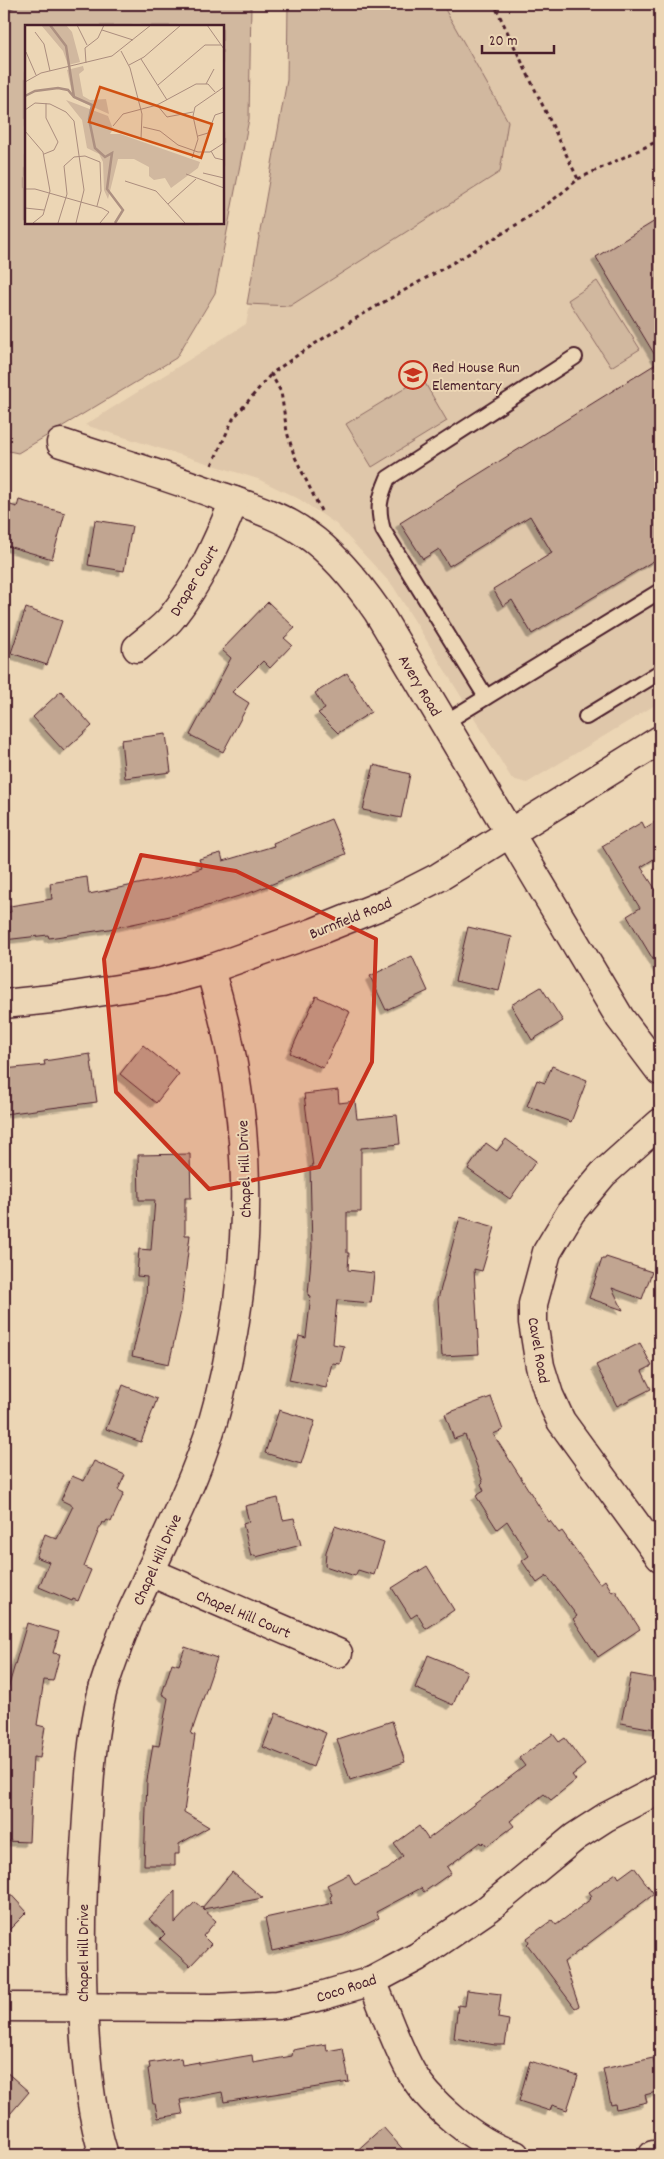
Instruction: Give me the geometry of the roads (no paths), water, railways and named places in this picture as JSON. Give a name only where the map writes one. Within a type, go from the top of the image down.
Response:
[{"type":"street","name":"Avery Road","points":[[61,443],[203,489],[280,518],[308,535],[328,552],[361,588],[378,612],[620,1018],[660,1071]]},
{"type":"street","name":"Draper Court","points":[[137,648],[171,619],[184,600],[219,538],[234,501]]},
{"type":"street","name":"Burnfield Road","points":[[4,1004],[117,990],[162,982],[210,968],[315,932],[392,901],[439,877],[660,740]]},
{"type":"street","name":"Chapel Hill Drive","points":[[104,2155],[93,2112],[82,2008],[82,1910],[93,1752],[102,1694],[122,1632],[199,1465],[217,1407],[231,1349],[240,1295],[246,1192],[243,1131],[233,1056],[225,1019],[210,968]]},
{"type":"street","name":"Cavel Road","points":[[660,1123],[603,1174],[571,1212],[547,1252],[533,1304],[533,1322],[540,1366],[548,1394],[561,1421],[660,1557]]},
{"type":"street","name":"Chapel Hill Court","points":[[150,1572],[338,1653]]},
{"type":"street","name":"Coco Road","points":[[4,2007],[82,2008],[278,2005],[321,1996],[372,1981],[416,1957],[489,1908],[575,1837],[606,1817],[660,1789]]},
{"type":"street","points":[[372,1981],[408,2068],[436,2104],[460,2125],[482,2140],[515,2155]]},
{"type":"street","points":[[653,2155],[660,2154]]},
{"type":"lane","points":[[486,697],[383,530],[378,513],[380,497],[388,478],[575,357]]},
{"type":"lane","points":[[444,723],[660,591]]},
{"type":"lane","points":[[586,717],[660,672]]},
{"type":"waterway","points":[[4,8],[13,4]]},
{"type":"place","name":"Red House Run Elementary","points":[[413,375]]}]
